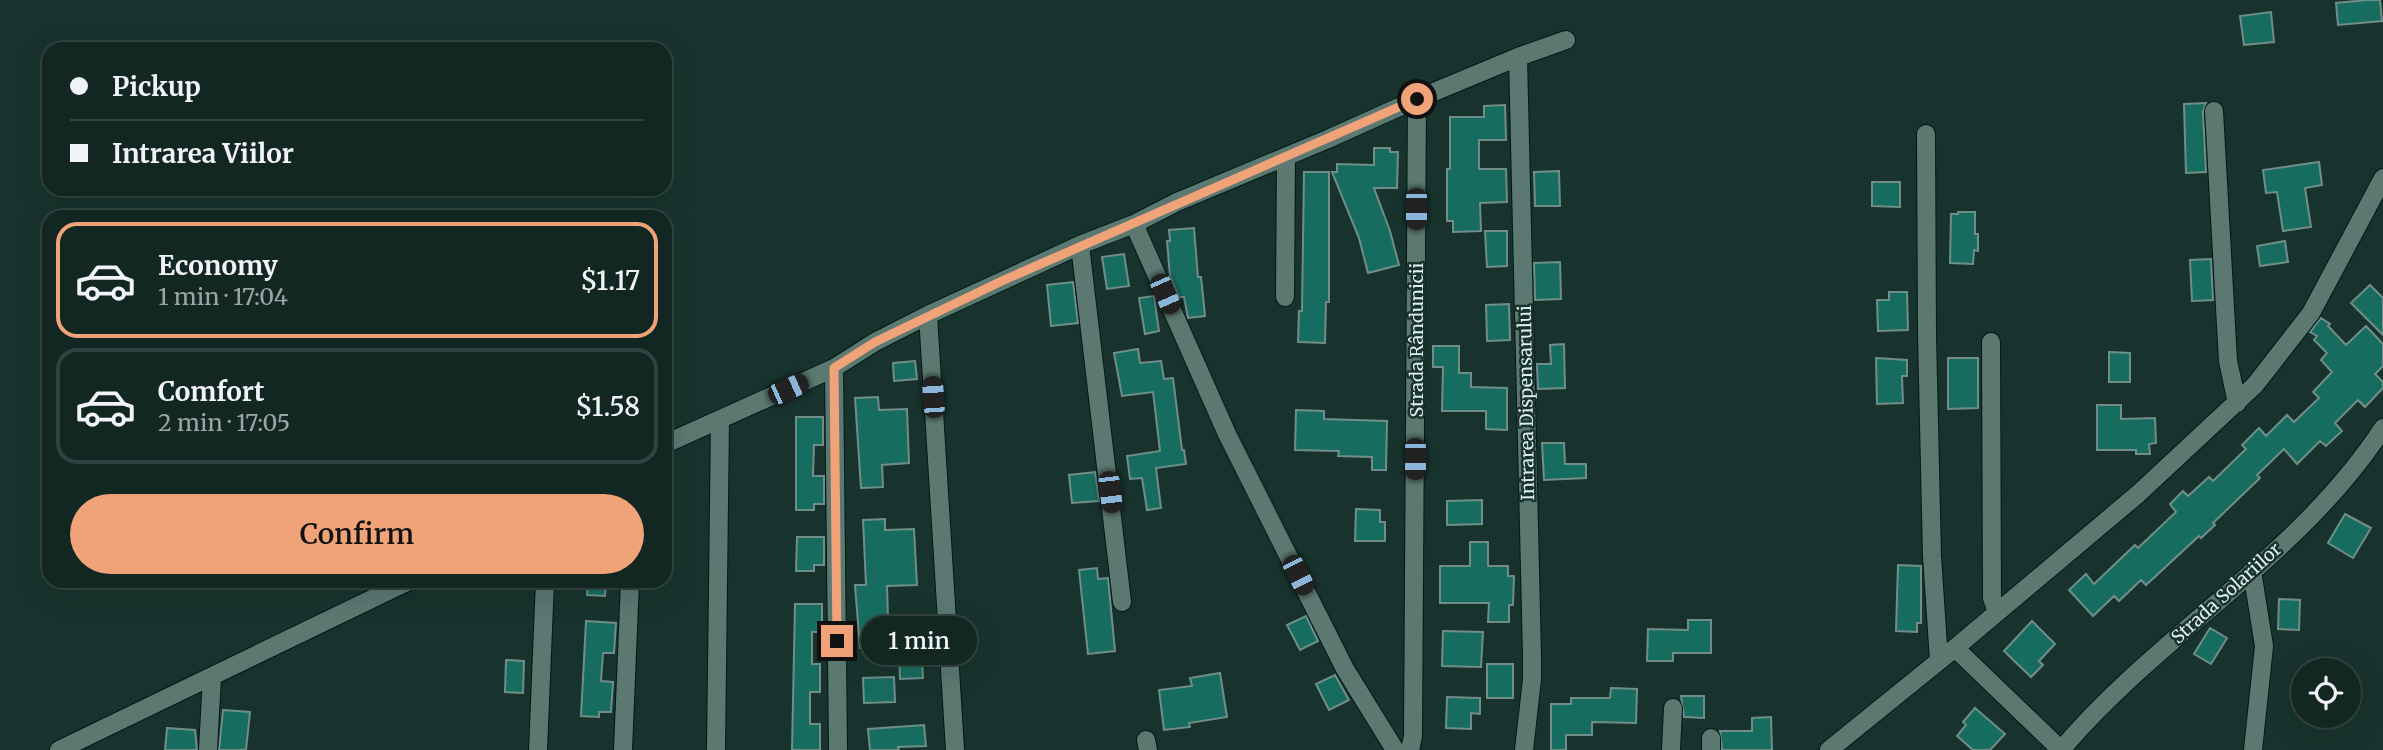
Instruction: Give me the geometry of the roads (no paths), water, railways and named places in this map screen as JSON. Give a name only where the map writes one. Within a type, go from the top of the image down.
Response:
[{"type":"street","points":[[672,441],[834,368],[875,342],[928,315],[1080,245],[1135,224],[1177,202],[1417,99],[1566,40]]},
{"type":"street","name":"Intrarea Dispensarului","points":[[1518,57],[1532,667],[1524,750]]},
{"type":"street","name":"Strada Rândunicii","points":[[1410,750],[1413,736],[1417,99]]},
{"type":"street","points":[[2214,111],[2228,361],[2237,403]]},
{"type":"street","points":[[1926,134],[1932,556],[1939,661]]},
{"type":"street","points":[[1285,297],[1286,157]]},
{"type":"street","points":[[1829,750],[2138,494],[2237,403],[2275,362],[2311,313],[2383,178]]},
{"type":"street","points":[[1135,224],[1233,446],[1345,669],[1395,750]]},
{"type":"street","points":[[1080,245],[1122,602]]},
{"type":"street","points":[[928,315],[956,750]]},
{"type":"street","points":[[1991,342],[1992,598],[1997,612]]},
{"type":"street","points":[[834,368],[838,750]]},
{"type":"street","points":[[716,750],[720,420]]},
{"type":"street","name":"Strada Solariilor","points":[[2061,750],[2118,689],[2312,515],[2383,428]]},
{"type":"street","points":[[2252,571],[2264,646],[2253,750]]},
{"type":"street","points":[[59,750],[395,588]]},
{"type":"street","points":[[538,750],[545,588]]},
{"type":"street","points":[[623,750],[630,588]]},
{"type":"street","points":[[1955,648],[2061,750]]},
{"type":"street","points":[[208,750],[212,677]]},
{"type":"street","points":[[1671,750],[1673,708]]}]
